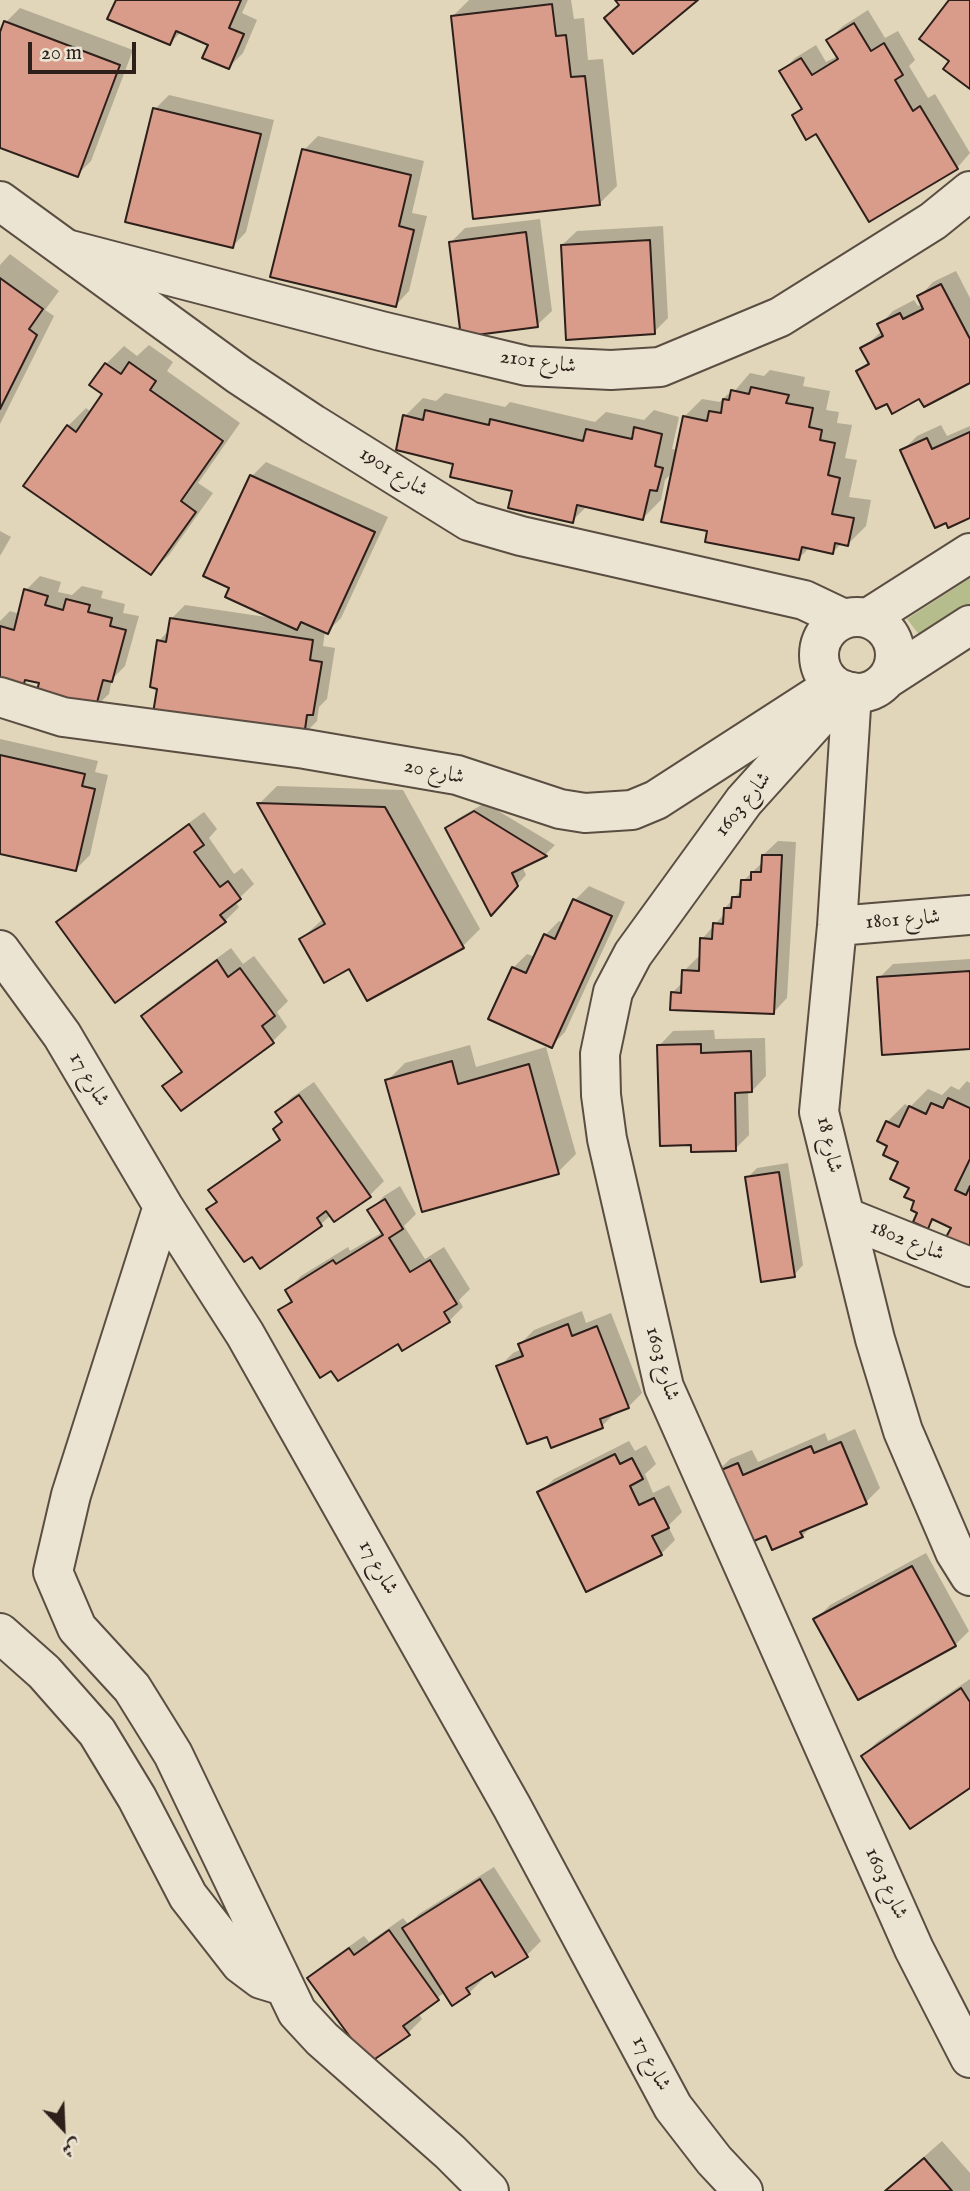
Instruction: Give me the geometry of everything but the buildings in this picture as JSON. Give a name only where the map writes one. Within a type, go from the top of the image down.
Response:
[{"type":"street","name":"شارع 2101","points":[[70,250],[527,366],[611,370],[660,367],[780,317],[933,221],[970,191]]},
{"type":"street","name":"شارع 1901","points":[[0,201],[239,375],[469,520],[521,536],[804,600],[856,619]]},
{"type":"street","points":[[970,553],[856,619],[834,625],[825,635],[820,659],[823,670],[843,689],[866,692],[878,687],[887,678],[970,625]]},
{"type":"street","points":[[856,619],[879,624],[888,632],[894,643],[893,667],[887,678]]},
{"type":"street","name":"شارع 20","points":[[0,697],[63,718],[305,749],[457,775],[561,809],[585,813],[632,810],[656,800],[843,689]]},
{"type":"street","name":"شارع 18","points":[[843,689],[837,926],[819,1112],[875,1339],[903,1431],[955,1552],[970,1576]]},
{"type":"street","name":"شارع 1603","points":[[843,689],[744,801],[633,954],[613,992],[600,1054],[601,1096],[607,1139],[664,1387],[914,1949],[970,2058]]},
{"type":"street","name":"شارع 1801","points":[[837,926],[970,915]]},
{"type":"street","name":"شارع 17","points":[[0,950],[62,1035],[163,1206],[245,1335],[512,1807],[673,2107],[714,2160],[743,2191]]},
{"type":"street","points":[[163,1206],[75,1481],[53,1572],[77,1628],[132,1688],[173,1754],[297,2012],[322,2039],[450,2152],[489,2191]]},
{"type":"street","name":"شارع 1802","points":[[845,1217],[970,1267]]},
{"type":"street","points":[[0,1633],[44,1672],[97,1732],[188,1896],[241,1964],[261,1979],[284,1986]]},
{"type":"green space","points":[[970,578],[970,605],[921,637],[907,619]]}]
